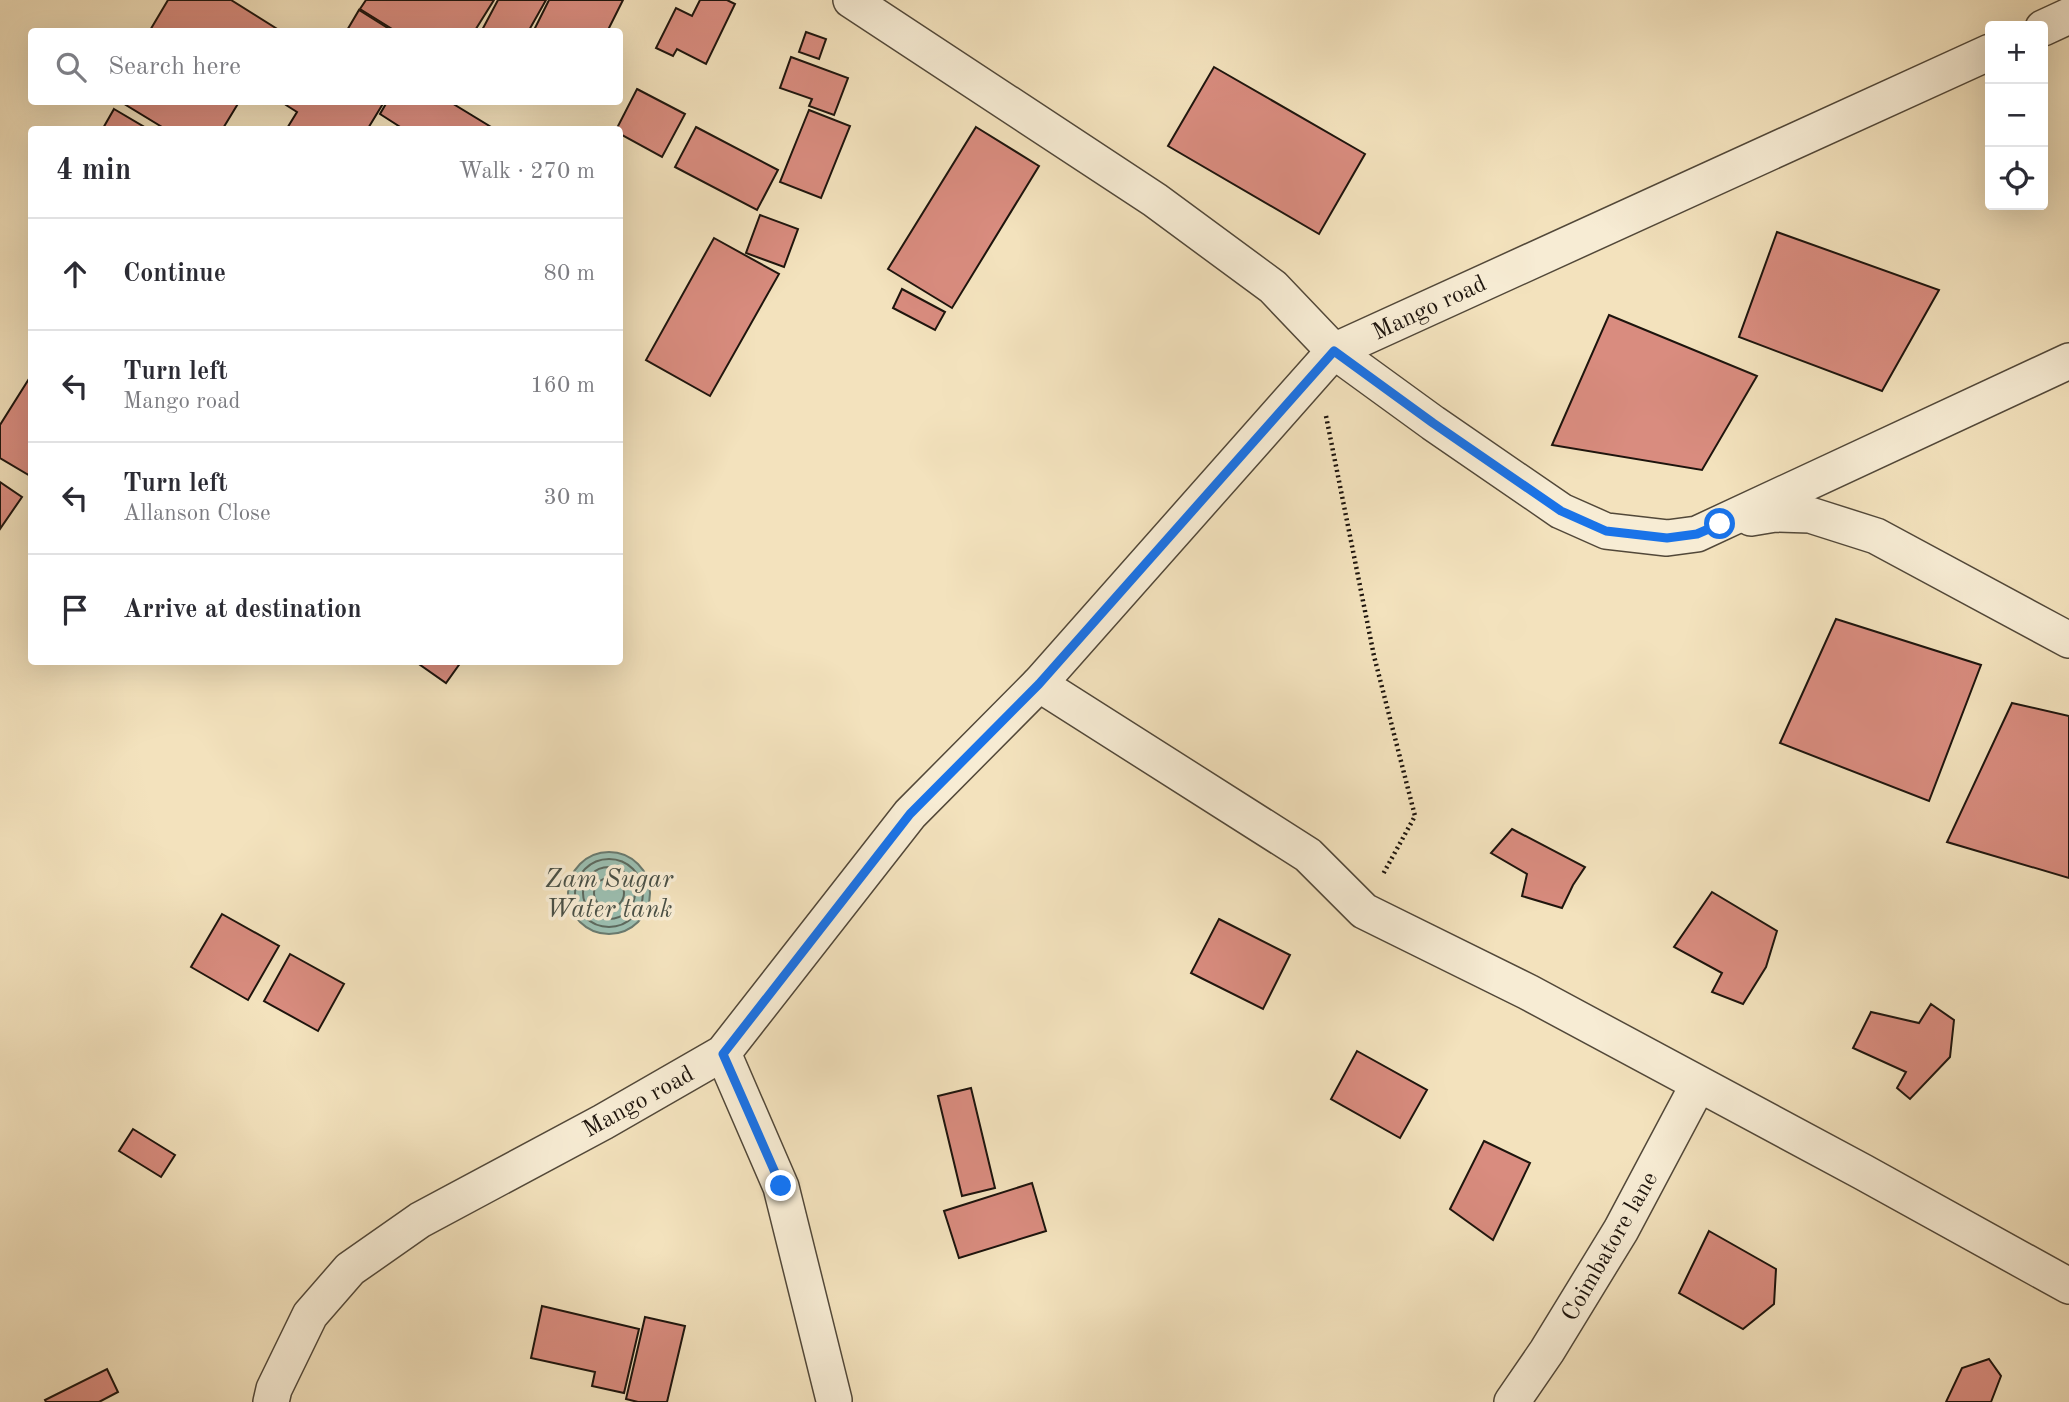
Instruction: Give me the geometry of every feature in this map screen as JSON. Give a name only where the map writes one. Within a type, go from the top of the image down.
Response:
[{"type":"street","points":[[851,0],[1155,200],[1273,287],[1327,359],[1433,423],[1561,511],[1606,531],[1667,538],[1697,534],[2069,361]]},
{"type":"street","points":[[2048,26],[2069,16]]},
{"type":"street","name":"Mango road","points":[[276,1397],[310,1315],[350,1269],[420,1220],[723,1054],[910,814],[1039,684],[1327,359],[1985,54]]},
{"type":"street","points":[[1720,524],[1775,514],[1810,515],[1876,536],[2069,640]]},
{"type":"street","points":[[1039,684],[1308,855],[1364,911],[1528,992],[2069,1286]]},
{"type":"street","points":[[723,1054],[781,1186],[834,1400]]},
{"type":"street","name":"Coimbatore lane","points":[[1512,1402],[1547,1351],[1621,1230],[1698,1085]]},
{"type":"path","points":[[1327,359],[1320,387],[1374,656],[1415,816],[1364,911]]},
{"type":"water","name":"Zam Sugar Water tank","points":[[601,852],[617,852],[632,859],[643,870],[650,885],[647,909],[638,922],[617,934],[601,934],[586,927],[575,916],[568,901],[568,885],[575,870],[586,859]]},
{"type":"building","points":[[168,0],[231,0],[276,28],[151,28]]},
{"type":"building","points":[[366,0],[494,0],[476,28],[391,28],[360,9]]},
{"type":"building","points":[[498,0],[546,0],[530,28],[483,28]]},
{"type":"building","points":[[549,0],[623,0],[609,28],[535,28]]},
{"type":"building","points":[[700,0],[727,0],[735,4],[706,64],[677,49],[673,56],[656,48],[676,8],[692,16]]},
{"type":"building","points":[[359,10],[388,28],[348,28]]},
{"type":"building","points":[[806,32],[826,39],[819,59],[799,52]]},
{"type":"building","points":[[791,57],[848,78],[834,115],[809,106],[812,99],[780,88]]},
{"type":"building","points":[[1214,67],[1365,154],[1319,234],[1168,146]]},
{"type":"building","points":[[637,89],[685,114],[662,157],[623,136],[623,126],[618,126]]},
{"type":"building","points":[[126,105],[237,105],[224,126],[160,126]]},
{"type":"building","points":[[286,105],[382,105],[369,126],[288,126],[297,112]]},
{"type":"building","points":[[385,105],[455,105],[489,126],[399,126],[380,114]]},
{"type":"building","points":[[114,109],[143,126],[104,126]]},
{"type":"building","points":[[809,110],[850,126],[821,198],[780,182]]},
{"type":"building","points":[[696,127],[778,170],[757,210],[675,167]]},
{"type":"building","points":[[976,127],[1039,166],[952,308],[888,269]]},
{"type":"building","points":[[760,215],[798,229],[784,267],[746,253]]},
{"type":"building","points":[[1777,232],[1939,290],[1882,391],[1739,337]]},
{"type":"building","points":[[714,238],[779,274],[710,396],[646,360]]},
{"type":"building","points":[[902,289],[945,312],[935,330],[893,308]]},
{"type":"building","points":[[1609,315],[1757,376],[1702,470],[1552,445]]},
{"type":"building","points":[[28,380],[28,475],[0,458],[0,425]]},
{"type":"building","points":[[0,482],[22,497],[0,529]]},
{"type":"building","points":[[1836,619],[1981,665],[1929,801],[1780,743]]},
{"type":"building","points":[[420,665],[459,665],[446,683]]},
{"type":"building","points":[[2012,703],[2069,716],[2069,878],[1947,842]]},
{"type":"building","points":[[1512,829],[1585,867],[1562,908],[1522,896],[1527,874],[1491,853]]},
{"type":"building","points":[[1712,892],[1777,931],[1766,967],[1743,1004],[1712,992],[1722,973],[1674,947]]},
{"type":"building","points":[[222,914],[279,946],[248,1000],[191,967]]},
{"type":"building","points":[[1219,919],[1290,955],[1263,1009],[1191,973]]},
{"type":"building","points":[[290,954],[344,984],[318,1031],[264,1001]]},
{"type":"building","points":[[1931,1004],[1954,1020],[1950,1057],[1910,1099],[1897,1088],[1906,1072],[1853,1048],[1871,1012],[1919,1023]]},
{"type":"building","points":[[1357,1051],[1427,1090],[1400,1138],[1331,1099]]},
{"type":"building","points":[[971,1088],[995,1188],[962,1196],[938,1096]]},
{"type":"building","points":[[133,1129],[175,1155],[161,1177],[119,1151]]},
{"type":"building","points":[[1484,1141],[1530,1163],[1493,1240],[1450,1209]]},
{"type":"building","points":[[1032,1183],[1046,1231],[959,1258],[944,1211]]},
{"type":"building","points":[[1709,1231],[1776,1269],[1774,1304],[1743,1329],[1679,1293]]},
{"type":"building","points":[[542,1306],[639,1329],[624,1393],[592,1386],[595,1372],[531,1358]]},
{"type":"building","points":[[645,1317],[685,1326],[667,1402],[638,1402],[626,1399]]},
{"type":"building","points":[[1989,1359],[2001,1376],[1991,1402],[1946,1402],[1962,1368]]},
{"type":"building","points":[[107,1369],[118,1392],[99,1402],[46,1402],[45,1400]]},
{"type":"route","points":[[781,1186],[723,1054],[910,814],[1039,684],[1334,351],[1561,511],[1606,531],[1667,538],[1697,534],[1720,524]]}]
